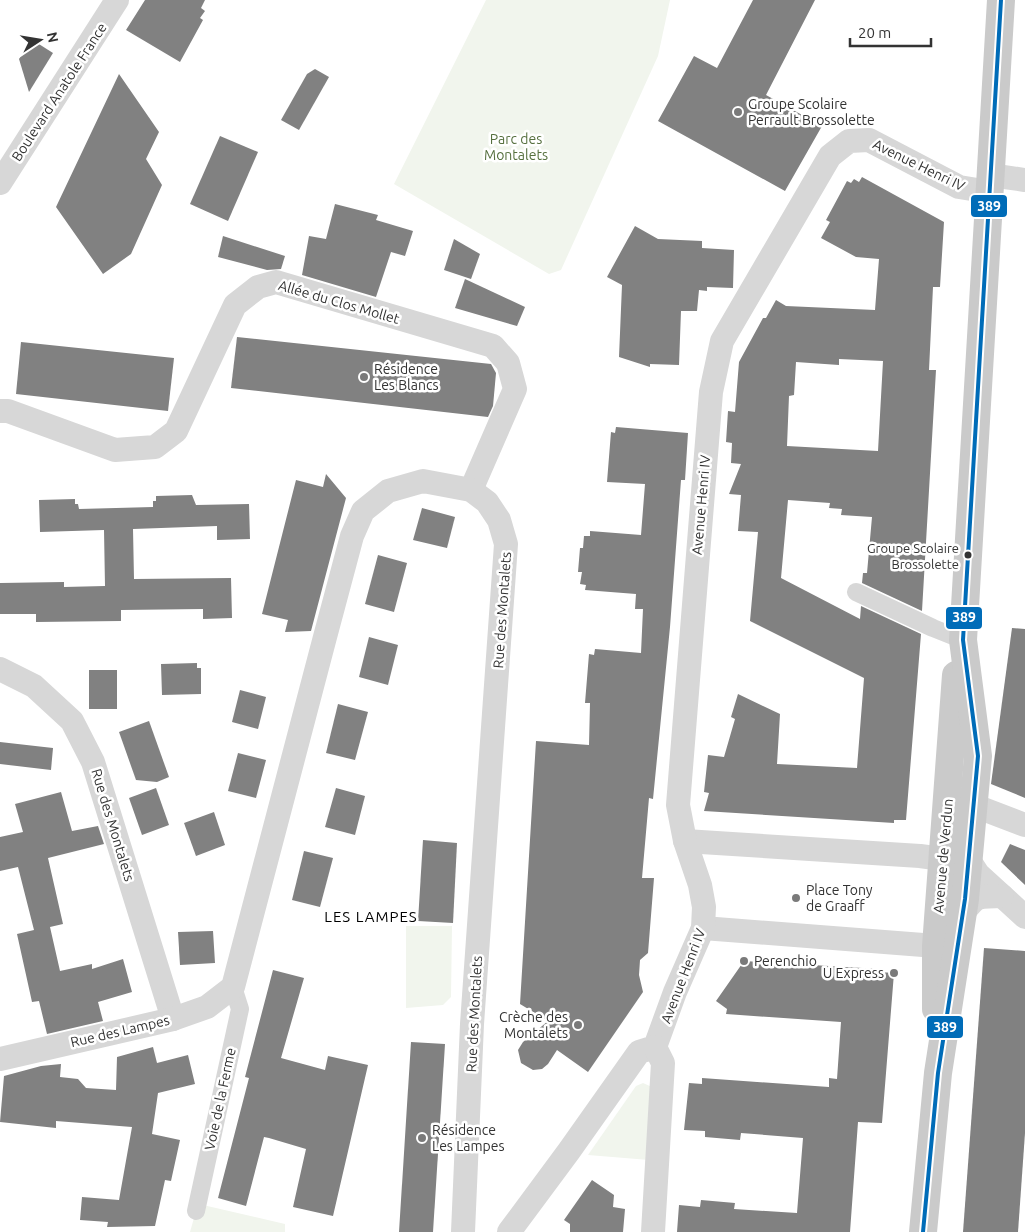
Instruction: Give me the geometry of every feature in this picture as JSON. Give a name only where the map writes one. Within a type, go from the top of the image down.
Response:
[{"type":"main road","name":"Avenue de Verdun","points":[[923,1232],[938,1073],[965,906],[978,756],[964,640],[1001,0]]},
{"type":"main road","name":"Avenue de Verdun","points":[[938,1073],[936,946],[956,670],[964,640]]},
{"type":"street","name":"Boulevard Anatole France","points":[[0,183],[117,0]]},
{"type":"street","name":"Avenue Henri IV","points":[[655,1047],[675,992],[703,928],[704,907],[700,886],[685,841],[678,805],[710,401],[722,341],[830,156],[849,141],[869,140],[959,187],[1025,180]]},
{"type":"street","name":"Allée du Clos Mollet","points":[[0,411],[8,411],[115,450],[155,447],[176,431],[234,305],[258,288],[276,282],[493,346],[508,363],[515,389],[470,490]]},
{"type":"street","name":"Rue des Montalets","points":[[233,987],[352,536],[363,511],[388,491],[423,480],[470,490],[487,502],[499,520],[506,544],[472,1024],[463,1232]]},
{"type":"street","points":[[856,592],[933,628],[964,640]]},
{"type":"street","name":"Rue des Montalets","points":[[0,668],[34,686],[72,721],[93,762],[173,1019]]},
{"type":"street","points":[[948,787],[974,808],[983,809],[1025,826]]},
{"type":"street","points":[[945,825],[978,874],[1025,917]]},
{"type":"street","points":[[685,841],[942,859],[965,906]]},
{"type":"street","points":[[703,928],[936,946],[965,906],[978,898],[1002,896]]},
{"type":"street","name":"Rue des Lampes","points":[[0,1059],[173,1019],[207,1007],[233,987]]},
{"type":"street","name":"Voie de la Ferme","points":[[196,1211],[240,1008],[233,987]]},
{"type":"street","points":[[509,1232],[570,1152],[639,1052],[655,1047],[663,1063],[653,1232]]},
{"type":"green space","name":"Parc des Montalets","points":[[486,0],[670,0],[658,56],[561,270],[549,274],[394,184]]},
{"type":"green space","points":[[406,926],[452,926],[451,997],[443,1005],[406,1008]]},
{"type":"green space","points":[[643,1083],[652,1087],[649,1160],[588,1155],[636,1086]]},
{"type":"green space","points":[[203,1205],[285,1224],[285,1232],[190,1232],[196,1211]]},
{"type":"building","points":[[145,0],[205,0],[201,8],[205,11],[200,18],[203,20],[180,62],[126,30]]},
{"type":"building","points":[[753,0],[815,0],[766,95],[822,126],[785,191],[658,121],[694,56],[717,68]]},
{"type":"building","points":[[31,39],[53,53],[29,92],[19,59]]},
{"type":"building","points":[[315,69],[329,77],[299,130],[281,120],[307,74]]},
{"type":"building","points":[[119,74],[159,132],[146,159],[162,185],[131,254],[103,274],[56,207]]},
{"type":"building","points":[[220,136],[258,152],[228,221],[190,204]]},
{"type":"building","points":[[862,177],[944,222],[940,287],[933,287],[929,370],[936,370],[922,611],[862,583],[863,573],[867,573],[872,517],[841,515],[842,509],[829,508],[830,503],[788,500],[781,578],[860,619],[861,606],[921,634],[906,820],[894,820],[894,823],[704,811],[709,793],[704,792],[708,755],[724,757],[735,719],[731,717],[738,694],[780,714],[777,764],[857,768],[864,678],[750,621],[758,532],[738,531],[741,495],[729,494],[741,464],[731,463],[732,443],[726,442],[728,411],[735,412],[739,362],[763,318],[766,318],[776,300],[786,306],[875,310],[879,259],[856,257],[821,238],[830,222],[826,220],[847,181],[851,183],[854,179],[859,182]],"holes":[[[839,359],[883,361],[878,451],[787,446],[789,396],[794,395],[796,362],[839,365]]]},
{"type":"building","points":[[335,204],[378,215],[376,220],[413,231],[405,256],[391,252],[376,297],[302,275],[309,236],[326,239]]},
{"type":"building","points":[[635,226],[658,239],[702,241],[702,248],[734,250],[733,288],[707,287],[707,291],[699,290],[697,311],[681,311],[679,365],[650,364],[650,367],[619,357],[622,285],[607,277]]},
{"type":"building","points":[[223,236],[285,256],[281,269],[267,270],[218,257]]},
{"type":"building","points":[[454,239],[480,254],[471,279],[444,270]]},
{"type":"building","points":[[465,279],[525,307],[517,326],[455,308]]},
{"type":"building","name":"Résidence Les Blancs","points":[[237,337],[491,364],[496,373],[493,406],[488,417],[231,388]]},
{"type":"building","points":[[21,342],[174,358],[168,411],[16,394]]},
{"type":"building","points":[[616,427],[688,433],[685,480],[681,480],[670,627],[653,799],[649,798],[642,878],[654,878],[648,953],[640,960],[639,975],[643,992],[588,1072],[557,1050],[548,1064],[542,1069],[533,1070],[521,1063],[518,1050],[523,1042],[548,1021],[520,1004],[536,741],[589,745],[590,703],[585,703],[589,654],[594,655],[595,649],[641,653],[643,609],[635,609],[636,594],[585,590],[586,585],[580,584],[582,572],[578,572],[580,548],[583,548],[584,536],[590,536],[590,531],[641,535],[645,484],[607,482],[611,432],[615,433]]},
{"type":"building","points":[[326,474],[346,498],[311,631],[285,632],[288,620],[262,614],[296,480],[323,487]]},
{"type":"building","points":[[192,495],[196,505],[249,504],[250,539],[217,540],[217,526],[133,529],[134,579],[231,578],[232,618],[203,619],[203,609],[121,610],[121,621],[36,622],[36,614],[0,614],[0,583],[64,582],[64,587],[105,586],[104,530],[40,532],[39,500],[75,499],[75,504],[78,504],[79,509],[153,507],[153,501],[156,501],[156,496]]},
{"type":"building","points":[[422,508],[455,517],[447,548],[413,540]]},
{"type":"building","points":[[378,555],[407,563],[394,612],[365,604]]},
{"type":"building","points":[[1012,628],[1025,629],[1025,798],[991,784]]},
{"type":"building","points":[[369,637],[398,645],[388,685],[359,677]]},
{"type":"building","points":[[197,663],[197,668],[201,668],[201,694],[162,695],[161,664]]},
{"type":"building","points":[[89,670],[117,670],[117,709],[89,709]]},
{"type":"building","points":[[240,690],[266,697],[258,729],[232,722]]},
{"type":"building","points":[[338,704],[368,712],[355,760],[326,753]]},
{"type":"building","points":[[149,721],[169,777],[157,782],[136,780],[119,732]]},
{"type":"building","points":[[0,742],[53,748],[51,770],[0,764]]},
{"type":"building","points":[[238,753],[266,760],[256,798],[228,791]]},
{"type":"building","points":[[156,788],[169,825],[142,835],[129,798]]},
{"type":"building","points":[[336,788],[365,796],[355,835],[325,827]]},
{"type":"building","points":[[61,792],[72,831],[98,826],[104,844],[48,858],[63,924],[50,927],[60,971],[92,964],[92,969],[123,959],[132,992],[98,1002],[103,1021],[47,1034],[39,1001],[32,1002],[17,934],[34,930],[18,867],[0,871],[0,837],[23,832],[15,804]]},
{"type":"building","points":[[214,812],[225,845],[196,856],[184,823]]},
{"type":"building","points":[[423,840],[457,843],[453,923],[418,921]]},
{"type":"building","points":[[1010,844],[1025,850],[1025,885],[1001,862]]},
{"type":"building","points":[[304,851],[333,858],[320,907],[292,900]]},
{"type":"building","points":[[213,931],[215,963],[180,965],[178,932]]},
{"type":"building","points":[[984,948],[1025,951],[1025,1133],[1018,1232],[963,1232]]},
{"type":"building","points":[[744,961],[879,969],[879,972],[894,973],[882,1123],[858,1122],[850,1232],[677,1232],[679,1205],[700,1207],[701,1200],[735,1203],[734,1209],[797,1213],[803,1138],[741,1133],[740,1140],[705,1137],[705,1131],[684,1130],[689,1083],[702,1084],[702,1078],[829,1087],[829,1078],[837,1079],[841,1022],[726,1014],[727,1009],[716,1001]]},
{"type":"building","points":[[273,970],[304,978],[281,1058],[325,1070],[328,1056],[368,1065],[333,1216],[293,1207],[306,1149],[264,1137],[246,1206],[218,1198],[249,1078],[245,1077]]},
{"type":"building","name":"Résidence Les Lampes","points":[[411,1042],[445,1044],[433,1232],[399,1232]]},
{"type":"building","points":[[153,1047],[157,1063],[188,1055],[195,1084],[158,1093],[152,1134],[180,1140],[171,1181],[165,1180],[155,1226],[107,1227],[108,1222],[80,1220],[82,1197],[119,1200],[132,1127],[56,1121],[56,1128],[0,1122],[4,1076],[41,1066],[61,1064],[60,1077],[78,1079],[86,1088],[116,1090],[117,1057]]},
{"type":"building","points":[[592,1180],[614,1195],[613,1207],[625,1209],[623,1232],[570,1232],[570,1224],[564,1220]]},
{"type":"transit line","name":"389","points":[[923,1232],[938,1073],[965,899],[978,756],[963,640],[1001,0]]},
{"type":"place","name":"Groupe Scolaire Perrault Brossolette","points":[[738,112]]},
{"type":"place","name":"Résidence Les Blancs","points":[[364,377]]},
{"type":"place","name":"Groupe Scolaire Brossolette","points":[[968,555]]},
{"type":"place","name":"Place Tony de Graaff","points":[[796,898]]},
{"type":"place","name":"Perenchio","points":[[744,961]]},
{"type":"place","name":"U Express","points":[[894,973]]},
{"type":"place","name":"Crèche des Montalets","points":[[578,1025]]},
{"type":"place","name":"Résidence Les Lampes","points":[[422,1138]]},
{"type":"district","name":"LES LAMPES","points":[[371,917]]}]
